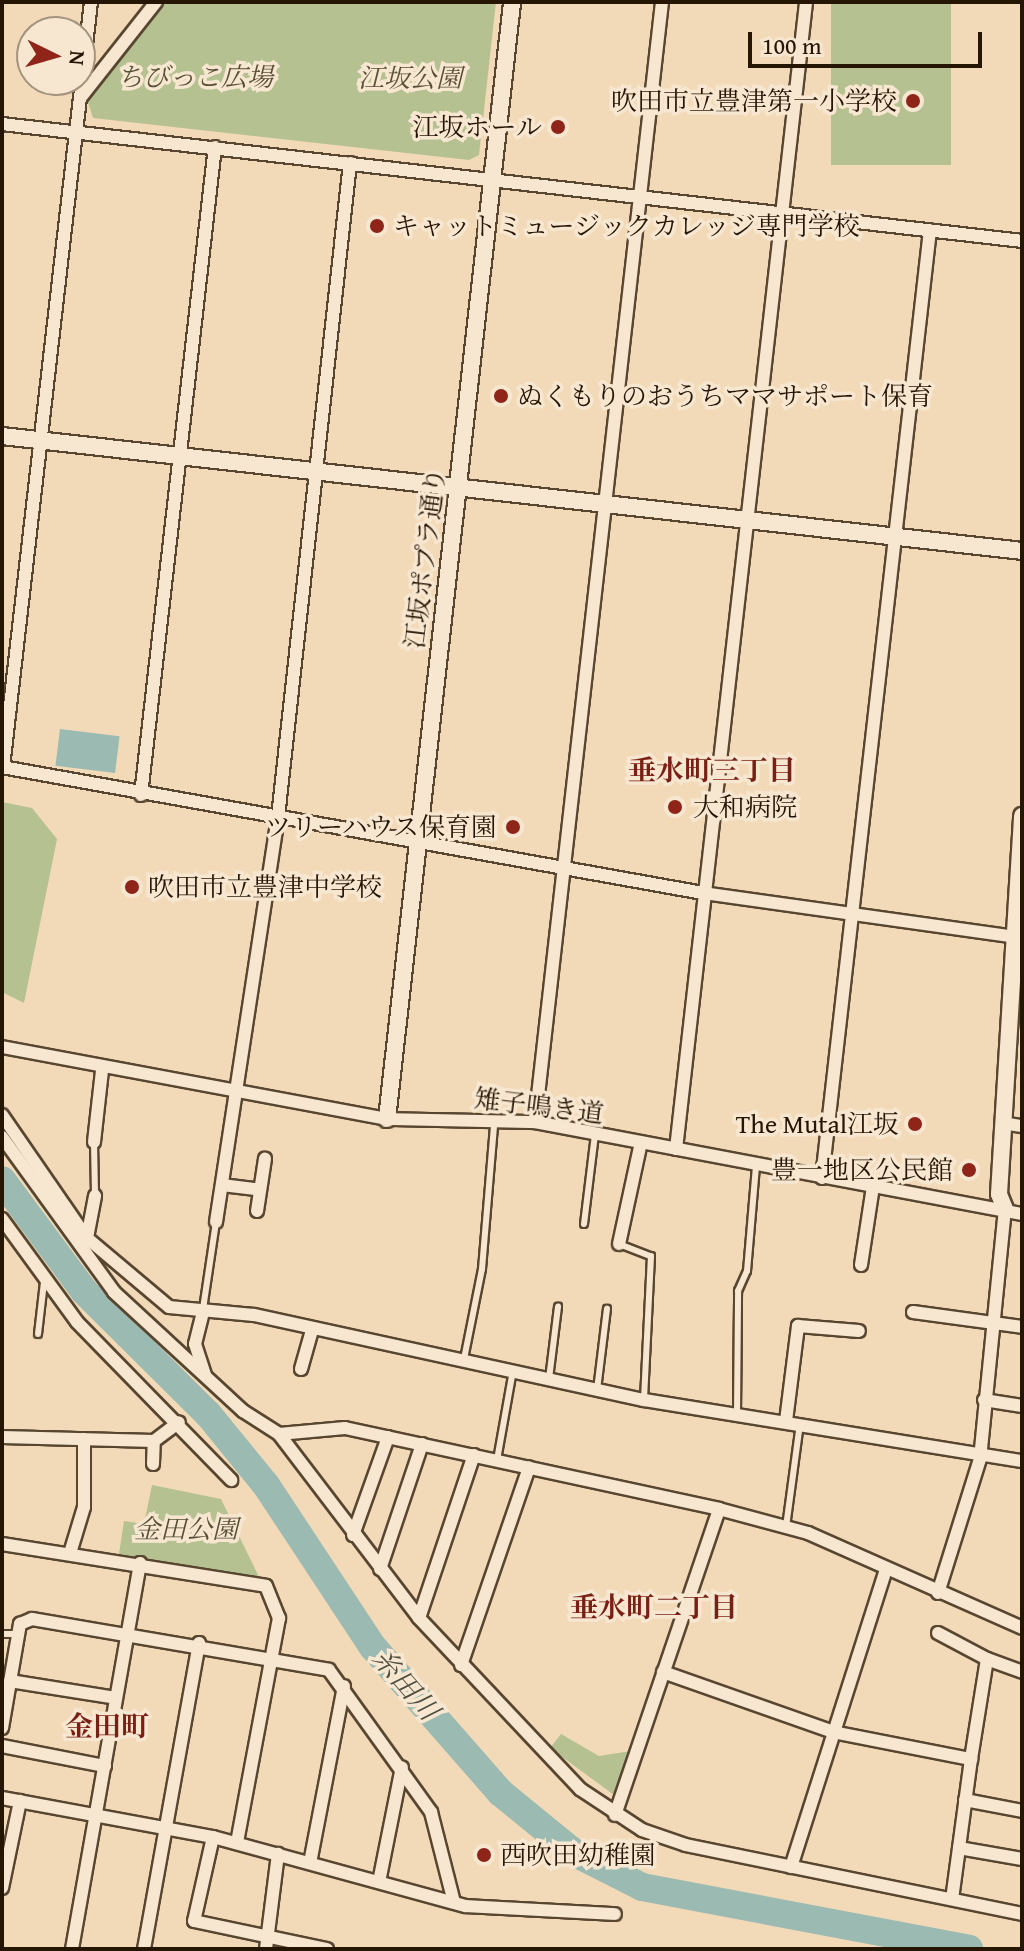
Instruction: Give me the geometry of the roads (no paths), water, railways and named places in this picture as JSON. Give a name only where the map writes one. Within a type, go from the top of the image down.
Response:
[{"type":"street","points":[[91,2],[2,767],[141,795],[703,893],[1016,938]]},
{"type":"street","points":[[81,97],[156,2]]},
{"type":"street","name":"江坂ポプラ通り","points":[[387,1119],[512,2]]},
{"type":"street","points":[[535,1122],[662,2]]},
{"type":"street","points":[[676,1149],[806,2]]},
{"type":"street","points":[[2,124],[1022,241]]},
{"type":"street","points":[[141,795],[215,147]]},
{"type":"street","points":[[216,1222],[233,1094],[278,817],[350,163]]},
{"type":"street","points":[[822,1178],[930,230]]},
{"type":"street","points":[[2,436],[1022,551]]},
{"type":"street","points":[[938,1593],[979,1451],[997,1324],[1005,1209],[999,1194],[1002,1123],[1014,1060],[1022,816]]},
{"type":"street","name":"雉子鳴き道","points":[[2,1047],[102,1071],[387,1119],[535,1122],[1022,1214]]},
{"type":"street","points":[[94,1142],[102,1071]]},
{"type":"street","points":[[2,1115],[87,1238],[169,1307],[464,1359],[644,1400],[979,1451],[1022,1461]]},
{"type":"street","points":[[1002,1123],[1022,1126]]},
{"type":"street","points":[[2,1137],[85,1259],[205,1375],[279,1434],[419,1618],[538,1752],[615,1815],[686,1845],[1022,1914]]},
{"type":"street","points":[[619,1244],[641,1142]]},
{"type":"street","points":[[257,1211],[265,1159]]},
{"type":"street","points":[[222,1185],[260,1190]]},
{"type":"street","points":[[861,1265],[873,1187]]},
{"type":"street","points":[[87,1238],[95,1196]]},
{"type":"street","points":[[2,1219],[44,1282],[231,1480]]},
{"type":"street","points":[[203,1312],[195,1344],[205,1375]]},
{"type":"street","points":[[913,1312],[1022,1327]]},
{"type":"street","points":[[786,1421],[798,1326],[859,1331]]},
{"type":"street","points":[[301,1369],[312,1330]]},
{"type":"street","points":[[984,1400],[1021,1406]]},
{"type":"street","points":[[2,1437],[154,1441],[179,1422]]},
{"type":"street","points":[[279,1434],[345,1428],[719,1509],[786,1527],[866,1557],[885,1572],[1022,1628]]},
{"type":"street","points":[[353,1535],[388,1437]]},
{"type":"street","points":[[71,1550],[84,1507],[84,1439]]},
{"type":"street","points":[[153,1464],[154,1441]]},
{"type":"street","points":[[380,1569],[422,1444]]},
{"type":"street","points":[[419,1618],[474,1455]]},
{"type":"street","points":[[461,1665],[529,1467]]},
{"type":"street","points":[[615,1815],[719,1509]]},
{"type":"street","points":[[2,1544],[71,1550],[266,1586],[279,1618],[237,1843]]},
{"type":"street","points":[[72,1949],[140,1563]]},
{"type":"street","points":[[791,1867],[885,1572]]},
{"type":"street","points":[[2,1728],[19,1634],[32,1619],[199,1643],[329,1670],[344,1686],[431,1812],[454,1902]]},
{"type":"street","points":[[938,1633],[987,1659],[1022,1672]]},
{"type":"street","points":[[144,1949],[199,1643]]},
{"type":"street","points":[[952,1899],[987,1659]]},
{"type":"street","points":[[663,1672],[833,1732],[971,1759]]},
{"type":"street","points":[[10,1681],[116,1698]]},
{"type":"street","points":[[310,1863],[344,1686]]},
{"type":"street","points":[[2,1746],[105,1766]]},
{"type":"street","points":[[379,1882],[402,1767]]},
{"type":"street","points":[[2,1798],[213,1837],[454,1902],[559,1916],[615,1914]]},
{"type":"street","points":[[965,1800],[1022,1811]]},
{"type":"street","points":[[2,1888],[5,1854],[20,1801]]},
{"type":"street","points":[[213,1837],[194,1921],[266,1943],[327,1949]]},
{"type":"street","points":[[959,1848],[1022,1859]]},
{"type":"street","points":[[266,1943],[278,1854]]},
{"type":"lane","points":[[464,1359],[482,1269],[494,1126]]},
{"type":"lane","points":[[584,1224],[595,1134]]},
{"type":"lane","points":[[94,1142],[95,1196]]},
{"type":"lane","points":[[737,1415],[738,1291],[747,1271],[756,1166]]},
{"type":"lane","points":[[203,1312],[216,1222]]},
{"type":"lane","points":[[619,1244],[651,1256],[644,1400]]},
{"type":"lane","points":[[38,1334],[44,1282]]},
{"type":"lane","points":[[549,1379],[558,1307]]},
{"type":"lane","points":[[597,1390],[607,1309]]},
{"type":"lane","points":[[497,1460],[513,1370]]},
{"type":"lane","points":[[786,1527],[800,1424]]},
{"type":"lane","points":[[2,1634],[19,1634]]},
{"type":"water","points":[[60,729],[120,736],[115,773],[55,766]]},
{"type":"waterway","name":"糸田川","points":[[2,1180],[84,1291],[208,1414],[266,1485],[373,1647],[501,1793],[573,1852],[642,1887],[969,1949]]},
{"type":"place","name":"吹田市立豊津第一小学校","points":[[913,101]]},
{"type":"place","name":"江坂ホール","points":[[558,127]]},
{"type":"place","name":"キャットミュージックカレッジ専門学校","points":[[377,226]]},
{"type":"place","name":"ぬくもりのおうちママサポート保育","points":[[501,396]]},
{"type":"place","name":"大和病院","points":[[675,807]]},
{"type":"place","name":"ツリーハウス保育園","points":[[513,827]]},
{"type":"place","name":"吹田市立豊津中学校","points":[[132,887]]},
{"type":"place","name":"The Mutal江坂","points":[[915,1124]]},
{"type":"place","name":"豊一地区公民館","points":[[969,1170]]},
{"type":"place","name":"西吹田幼稚園","points":[[484,1855]]},
{"type":"district","name":"垂水町三丁目","points":[[712,770]]},
{"type":"district","name":"垂水町二丁目","points":[[654,1607]]},
{"type":"district","name":"金田町","points":[[107,1726]]},
{"type":"park label","name":"ちびっこ広場","points":[[195,77]]},
{"type":"park label","name":"江坂公園","points":[[410,78]]},
{"type":"park label","name":"金田公園","points":[[186,1529]]}]
